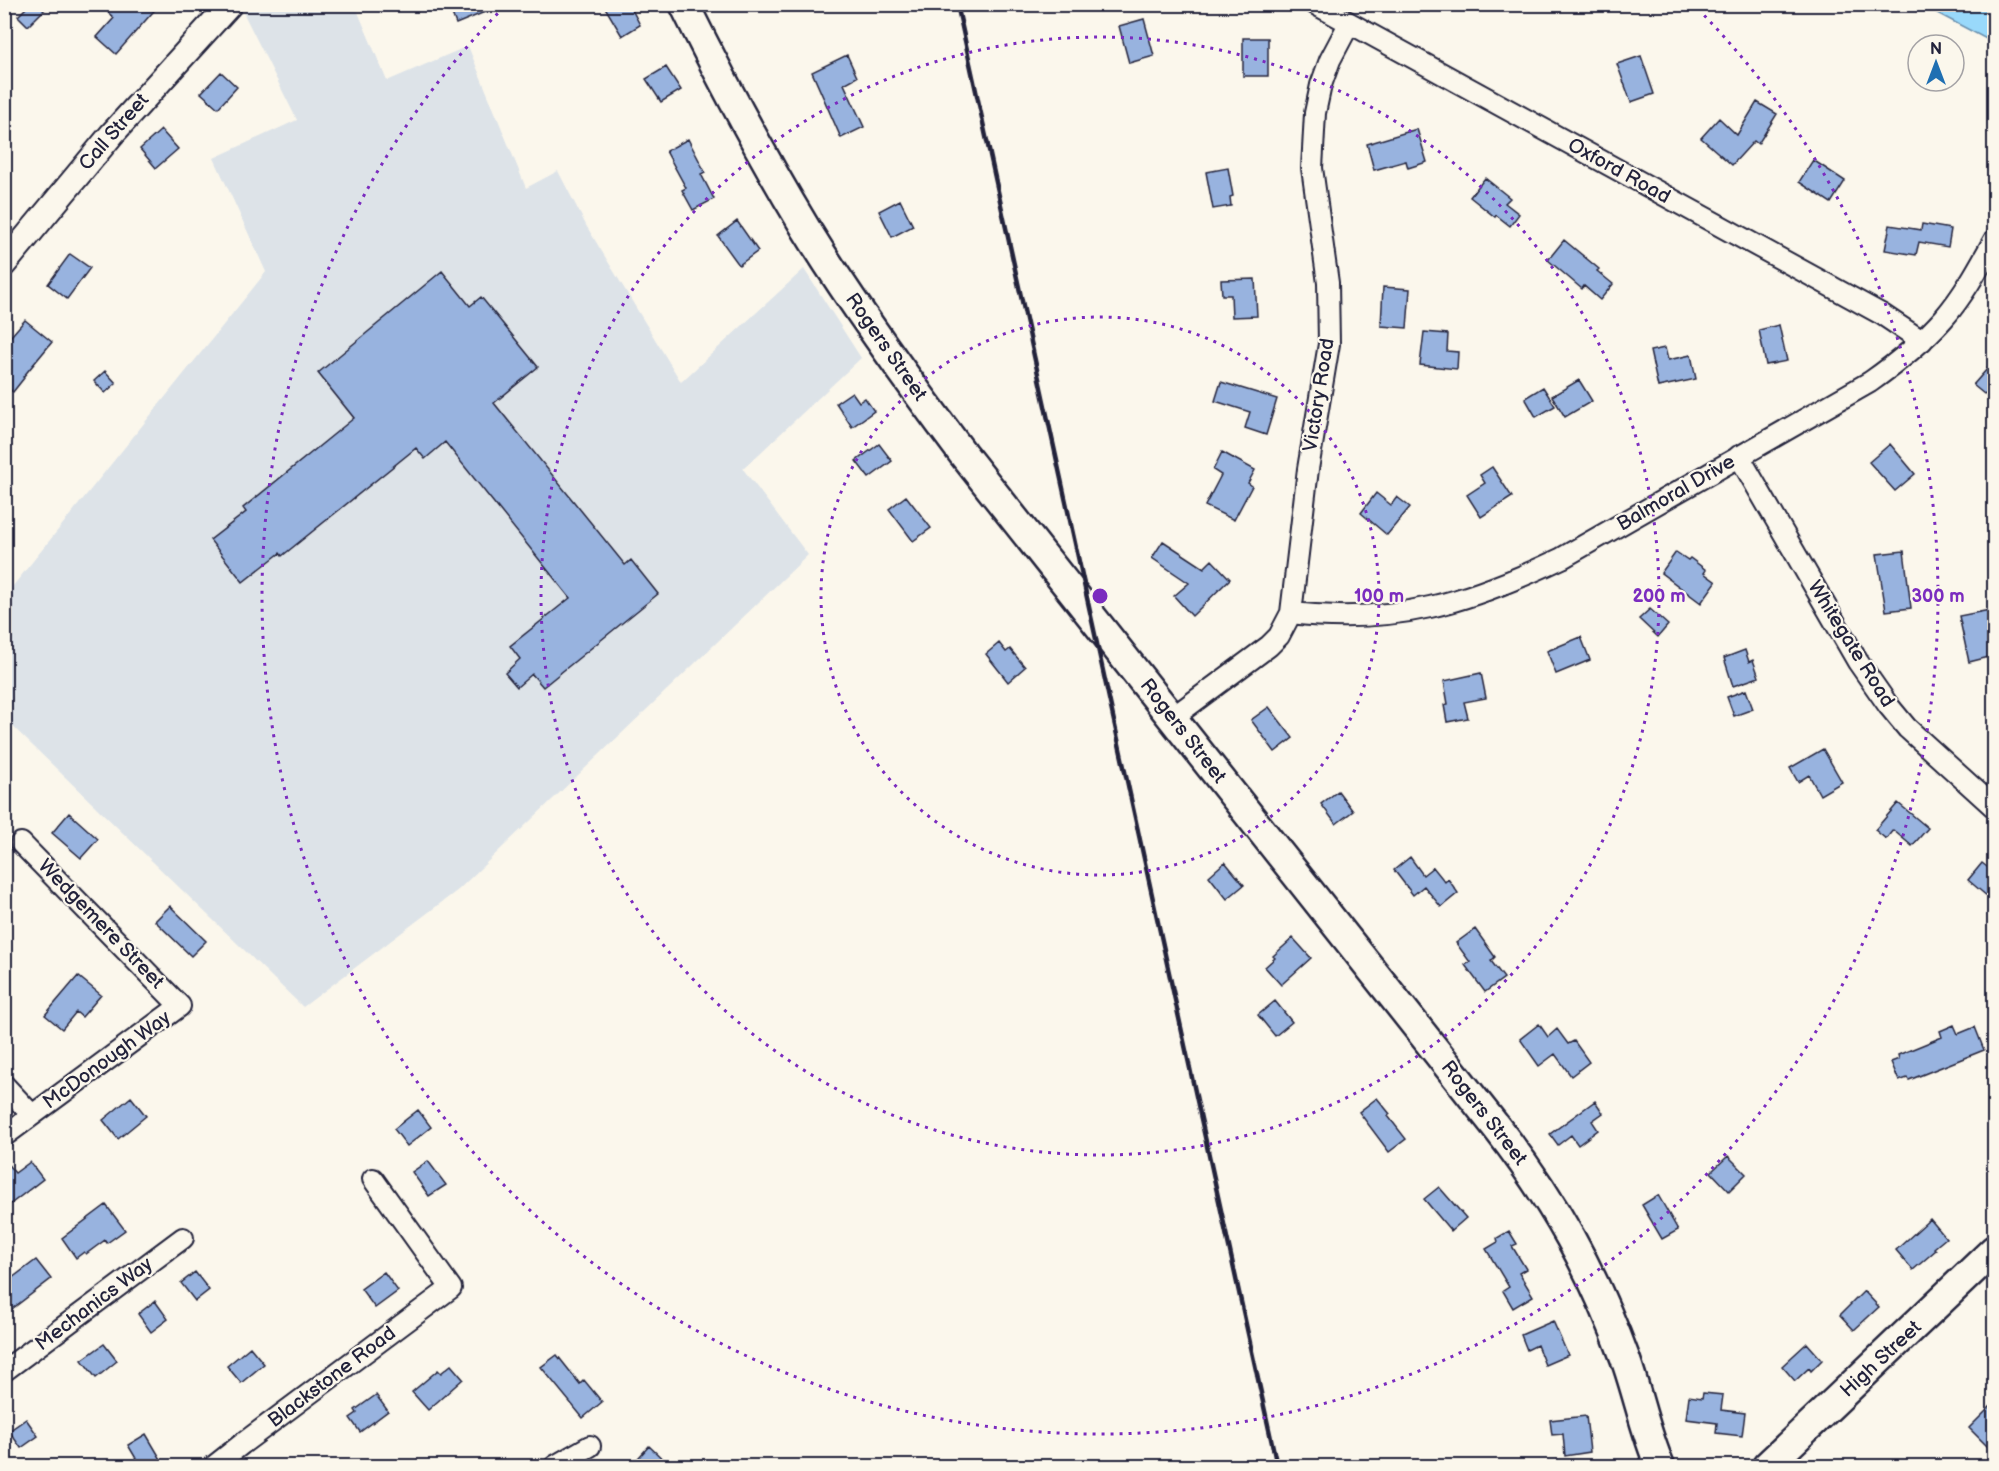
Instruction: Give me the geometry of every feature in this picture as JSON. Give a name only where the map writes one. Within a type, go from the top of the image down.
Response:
[{"type":"main road","name":"Rogers Street","points":[[684,4],[773,172],[855,304],[963,454],[1497,1128],[1538,1184],[1576,1246],[1601,1296],[1635,1387],[1651,1446],[1660,1467]]},
{"type":"main road","name":"High Street","points":[[1767,1467],[1995,1250]]},
{"type":"street","name":"Call Street","points":[[4,264],[112,134],[230,4]]},
{"type":"street","name":"Oxford Road","points":[[1315,4],[1883,315],[1922,341]]},
{"type":"street","name":"Victory Road","points":[[1172,718],[1269,645],[1279,636],[1291,613],[1307,477],[1329,344],[1328,283],[1312,168],[1314,122],[1321,85],[1330,60],[1349,24]]},
{"type":"street","name":"Balmoral Drive","points":[[1291,613],[1346,617],[1405,613],[1467,598],[1532,573],[1562,558],[1870,382],[1898,362],[1945,317],[1995,240]]},
{"type":"street","name":"Whitegate Road","points":[[1739,456],[1858,662],[1883,698],[1907,728],[1930,751],[1995,807]]},
{"type":"street","name":"Wedgemere Street","points":[[21,843],[180,1006]]},
{"type":"street","name":"McDonough Way","points":[[4,1136],[180,1006]]},
{"type":"street","points":[[4,1085],[32,1115]]},
{"type":"street","name":"Blackstone Road","points":[[214,1467],[451,1288],[373,1179]]},
{"type":"street","name":"Mechanics Way","points":[[4,1371],[183,1238]]},
{"type":"street","points":[[555,1467],[590,1446]]},
{"type":"shaded area","points":[[244,5],[355,5],[387,81],[468,46],[526,188],[558,171],[587,227],[681,382],[804,269],[861,358],[743,469],[808,555],[458,890],[303,1007],[5,719],[4,597],[266,272],[214,158],[297,120],[241,8]]},
{"type":"water","points":[[1922,5],[1994,5],[1994,43]]},
{"type":"building","points":[[30,4],[50,4],[28,26],[18,16]]},
{"type":"building","points":[[99,4],[160,4],[116,54],[97,37],[114,18]]},
{"type":"building","points":[[454,4],[502,5],[456,24],[451,11],[456,9]]},
{"type":"building","points":[[603,4],[629,4],[640,25],[622,36]]},
{"type":"building","points":[[1144,19],[1154,56],[1129,63],[1119,26]]},
{"type":"building","points":[[1243,38],[1268,38],[1268,76],[1243,76]]},
{"type":"building","points":[[847,55],[857,77],[844,84],[864,127],[841,138],[812,72]]},
{"type":"building","points":[[1641,56],[1654,94],[1631,102],[1617,64]]},
{"type":"building","points":[[666,67],[681,90],[661,102],[646,79]]},
{"type":"building","points":[[221,72],[237,87],[218,108],[201,93]]},
{"type":"building","points":[[1757,102],[1777,114],[1758,144],[1754,141],[1732,165],[1701,138],[1719,118],[1737,135]]},
{"type":"building","points":[[1417,129],[1427,162],[1408,168],[1406,161],[1374,170],[1367,144]]},
{"type":"building","points":[[161,130],[178,149],[156,168],[140,149]]},
{"type":"building","points":[[688,139],[705,172],[701,174],[714,199],[693,210],[682,190],[686,188],[666,151]]},
{"type":"building","points":[[1813,160],[1845,181],[1831,203],[1799,182]]},
{"type":"building","points":[[1228,168],[1233,196],[1230,197],[1231,206],[1213,209],[1206,172]]},
{"type":"building","points":[[1485,178],[1510,198],[1505,203],[1519,214],[1510,226],[1470,197]]},
{"type":"building","points":[[900,200],[913,226],[892,237],[879,211]]},
{"type":"building","points":[[737,221],[758,251],[739,265],[718,236]]},
{"type":"building","points":[[1922,224],[1951,229],[1948,247],[1919,242],[1916,255],[1885,250],[1890,225],[1921,230]]},
{"type":"building","points":[[1564,240],[1599,269],[1597,271],[1613,284],[1600,300],[1584,286],[1582,289],[1548,260]]},
{"type":"building","points":[[70,254],[90,268],[67,299],[48,284]]},
{"type":"building","points":[[442,271],[470,306],[481,297],[538,367],[494,403],[625,565],[631,560],[658,594],[543,687],[532,674],[517,687],[505,673],[520,659],[510,646],[570,598],[445,442],[425,459],[416,448],[282,556],[280,553],[243,582],[210,540],[246,512],[243,508],[354,418],[318,373]]},
{"type":"building","points":[[1255,279],[1257,316],[1232,317],[1231,295],[1222,295],[1221,280]]},
{"type":"building","points":[[1383,287],[1410,289],[1407,328],[1381,326]]},
{"type":"building","points":[[25,320],[52,342],[13,392],[4,385],[4,344]]},
{"type":"building","points":[[1779,325],[1787,361],[1766,365],[1759,330]]},
{"type":"building","points":[[1424,332],[1448,334],[1447,351],[1458,352],[1457,369],[1420,365]]},
{"type":"building","points":[[1665,348],[1668,360],[1691,355],[1696,379],[1658,387],[1650,351]]},
{"type":"building","points":[[1995,360],[1995,403],[1973,385]]},
{"type":"building","points":[[105,371],[116,383],[105,393],[94,381]]},
{"type":"building","points":[[1579,380],[1592,401],[1565,417],[1552,396]]},
{"type":"building","points":[[1221,382],[1277,399],[1266,435],[1245,428],[1250,412],[1215,401]]},
{"type":"building","points":[[1543,387],[1555,406],[1536,417],[1525,398]]},
{"type":"building","points":[[852,392],[859,402],[865,398],[874,411],[852,427],[836,403]]},
{"type":"building","points":[[879,444],[892,461],[869,478],[856,461]]},
{"type":"building","points":[[1890,444],[1915,474],[1895,491],[1869,462]]},
{"type":"building","points":[[1222,452],[1255,470],[1248,483],[1252,486],[1234,520],[1205,506],[1221,475],[1213,470]]},
{"type":"building","points":[[1492,467],[1512,497],[1481,517],[1467,495],[1485,483],[1480,475]]},
{"type":"building","points":[[1376,493],[1391,505],[1397,497],[1410,507],[1387,535],[1361,513]]},
{"type":"building","points":[[906,496],[931,528],[913,541],[889,509]]},
{"type":"building","points":[[1163,541],[1204,568],[1212,560],[1230,579],[1192,616],[1174,596],[1189,583],[1152,558]]},
{"type":"building","points":[[1904,551],[1911,608],[1886,611],[1877,554]]},
{"type":"building","points":[[1676,552],[1688,560],[1690,558],[1706,570],[1704,573],[1716,582],[1701,603],[1661,573]]},
{"type":"building","points":[[1650,609],[1668,625],[1658,637],[1639,619]]},
{"type":"building","points":[[1995,609],[1995,629],[1987,630],[1993,656],[1969,662],[1959,616]]},
{"type":"building","points":[[1581,637],[1590,660],[1556,674],[1547,651]]},
{"type":"building","points":[[999,643],[1006,652],[1010,649],[1025,667],[1008,682],[986,654]]},
{"type":"building","points":[[1745,650],[1749,662],[1753,660],[1759,677],[1733,686],[1724,658]]},
{"type":"building","points":[[1481,673],[1486,698],[1464,702],[1468,718],[1447,722],[1444,705],[1448,704],[1444,681]]},
{"type":"building","points":[[1746,690],[1753,709],[1734,716],[1727,697]]},
{"type":"building","points":[[1269,707],[1293,738],[1275,752],[1251,720]]},
{"type":"building","points":[[1823,749],[1842,782],[1820,795],[1809,775],[1798,782],[1790,768]]},
{"type":"building","points":[[1338,791],[1353,811],[1336,824],[1321,804]]},
{"type":"building","points":[[1898,803],[1928,828],[1912,846],[1893,830],[1886,839],[1875,830]]},
{"type":"building","points":[[69,813],[98,839],[81,858],[52,833]]},
{"type":"building","points":[[1410,857],[1423,875],[1433,867],[1445,882],[1448,879],[1458,893],[1441,907],[1424,886],[1413,895],[1394,870]]},
{"type":"building","points":[[1225,862],[1244,885],[1227,899],[1209,876]]},
{"type":"building","points":[[1982,863],[1995,873],[1995,903],[1968,880]]},
{"type":"building","points":[[170,906],[206,941],[191,956],[155,921]]},
{"type":"building","points":[[1475,929],[1495,957],[1491,961],[1504,978],[1485,992],[1465,965],[1470,962],[1456,943]]},
{"type":"building","points":[[1293,938],[1311,958],[1281,985],[1265,967],[1275,958],[1273,956]]},
{"type":"building","points":[[78,976],[101,995],[82,1017],[76,1012],[62,1029],[45,1015]]},
{"type":"building","points":[[1275,1001],[1292,1022],[1275,1036],[1258,1015]]},
{"type":"building","points":[[1539,1024],[1548,1037],[1557,1029],[1568,1044],[1574,1041],[1589,1062],[1571,1076],[1555,1054],[1539,1066],[1520,1039]]},
{"type":"building","points":[[1954,1025],[1958,1034],[1975,1027],[1984,1050],[1909,1080],[1907,1078],[1899,1081],[1891,1062],[1899,1059],[1898,1055],[1942,1037],[1940,1031]]},
{"type":"building","points":[[131,1097],[146,1116],[118,1139],[103,1120]]},
{"type":"building","points":[[1377,1098],[1406,1139],[1389,1152],[1359,1112]]},
{"type":"building","points":[[1595,1101],[1603,1113],[1592,1121],[1598,1130],[1578,1145],[1571,1135],[1558,1145],[1550,1134]]},
{"type":"building","points":[[418,1110],[431,1127],[407,1146],[394,1129]]},
{"type":"building","points":[[1728,1156],[1746,1174],[1729,1191],[1711,1172]]},
{"type":"building","points":[[4,1160],[15,1173],[30,1162],[43,1179],[4,1209]]},
{"type":"building","points":[[428,1161],[446,1185],[429,1196],[412,1172]]},
{"type":"building","points":[[1439,1187],[1466,1218],[1451,1231],[1424,1199]]},
{"type":"building","points":[[1658,1195],[1678,1230],[1662,1239],[1642,1205]]},
{"type":"building","points":[[106,1205],[125,1230],[107,1243],[105,1240],[86,1254],[84,1252],[76,1258],[62,1238]]},
{"type":"building","points":[[1930,1219],[1946,1238],[1913,1270],[1896,1250]]},
{"type":"building","points":[[1509,1231],[1517,1244],[1512,1246],[1526,1269],[1519,1273],[1533,1296],[1513,1308],[1503,1291],[1509,1287],[1486,1249],[1498,1242],[1497,1238]]},
{"type":"building","points":[[36,1260],[51,1279],[4,1315],[4,1284]]},
{"type":"building","points":[[195,1272],[209,1290],[195,1301],[181,1283]]},
{"type":"building","points":[[384,1272],[398,1291],[375,1308],[361,1289]]},
{"type":"building","points":[[1864,1291],[1879,1307],[1854,1330],[1840,1315]]},
{"type":"building","points":[[155,1301],[168,1319],[151,1332],[138,1314]]},
{"type":"building","points":[[1553,1321],[1568,1355],[1545,1365],[1537,1345],[1527,1350],[1521,1335]]},
{"type":"building","points":[[1807,1343],[1822,1360],[1811,1371],[1809,1368],[1795,1381],[1782,1366]]},
{"type":"building","points":[[104,1344],[117,1361],[96,1378],[82,1360]]},
{"type":"building","points":[[250,1347],[264,1364],[241,1383],[227,1366]]},
{"type":"building","points":[[557,1355],[580,1384],[584,1380],[602,1402],[583,1418],[541,1367]]},
{"type":"building","points":[[451,1365],[463,1379],[428,1410],[412,1392],[438,1370],[441,1373]]},
{"type":"building","points":[[1703,1393],[1723,1395],[1721,1410],[1745,1413],[1742,1436],[1716,1433],[1717,1423],[1686,1419],[1689,1396],[1702,1398]]},
{"type":"building","points":[[376,1395],[388,1411],[360,1432],[350,1418],[357,1413],[355,1410]]},
{"type":"building","points":[[1995,1402],[1995,1454],[1969,1428]]},
{"type":"building","points":[[1586,1416],[1590,1452],[1565,1456],[1563,1434],[1552,1435],[1550,1420]]},
{"type":"building","points":[[26,1419],[38,1436],[21,1448],[9,1431]]},
{"type":"building","points":[[146,1434],[162,1461],[152,1467],[141,1467],[128,1445]]},
{"type":"building","points":[[649,1446],[671,1467],[630,1467]]},
{"type":"railway","points":[[957,4],[1277,1466]]}]
